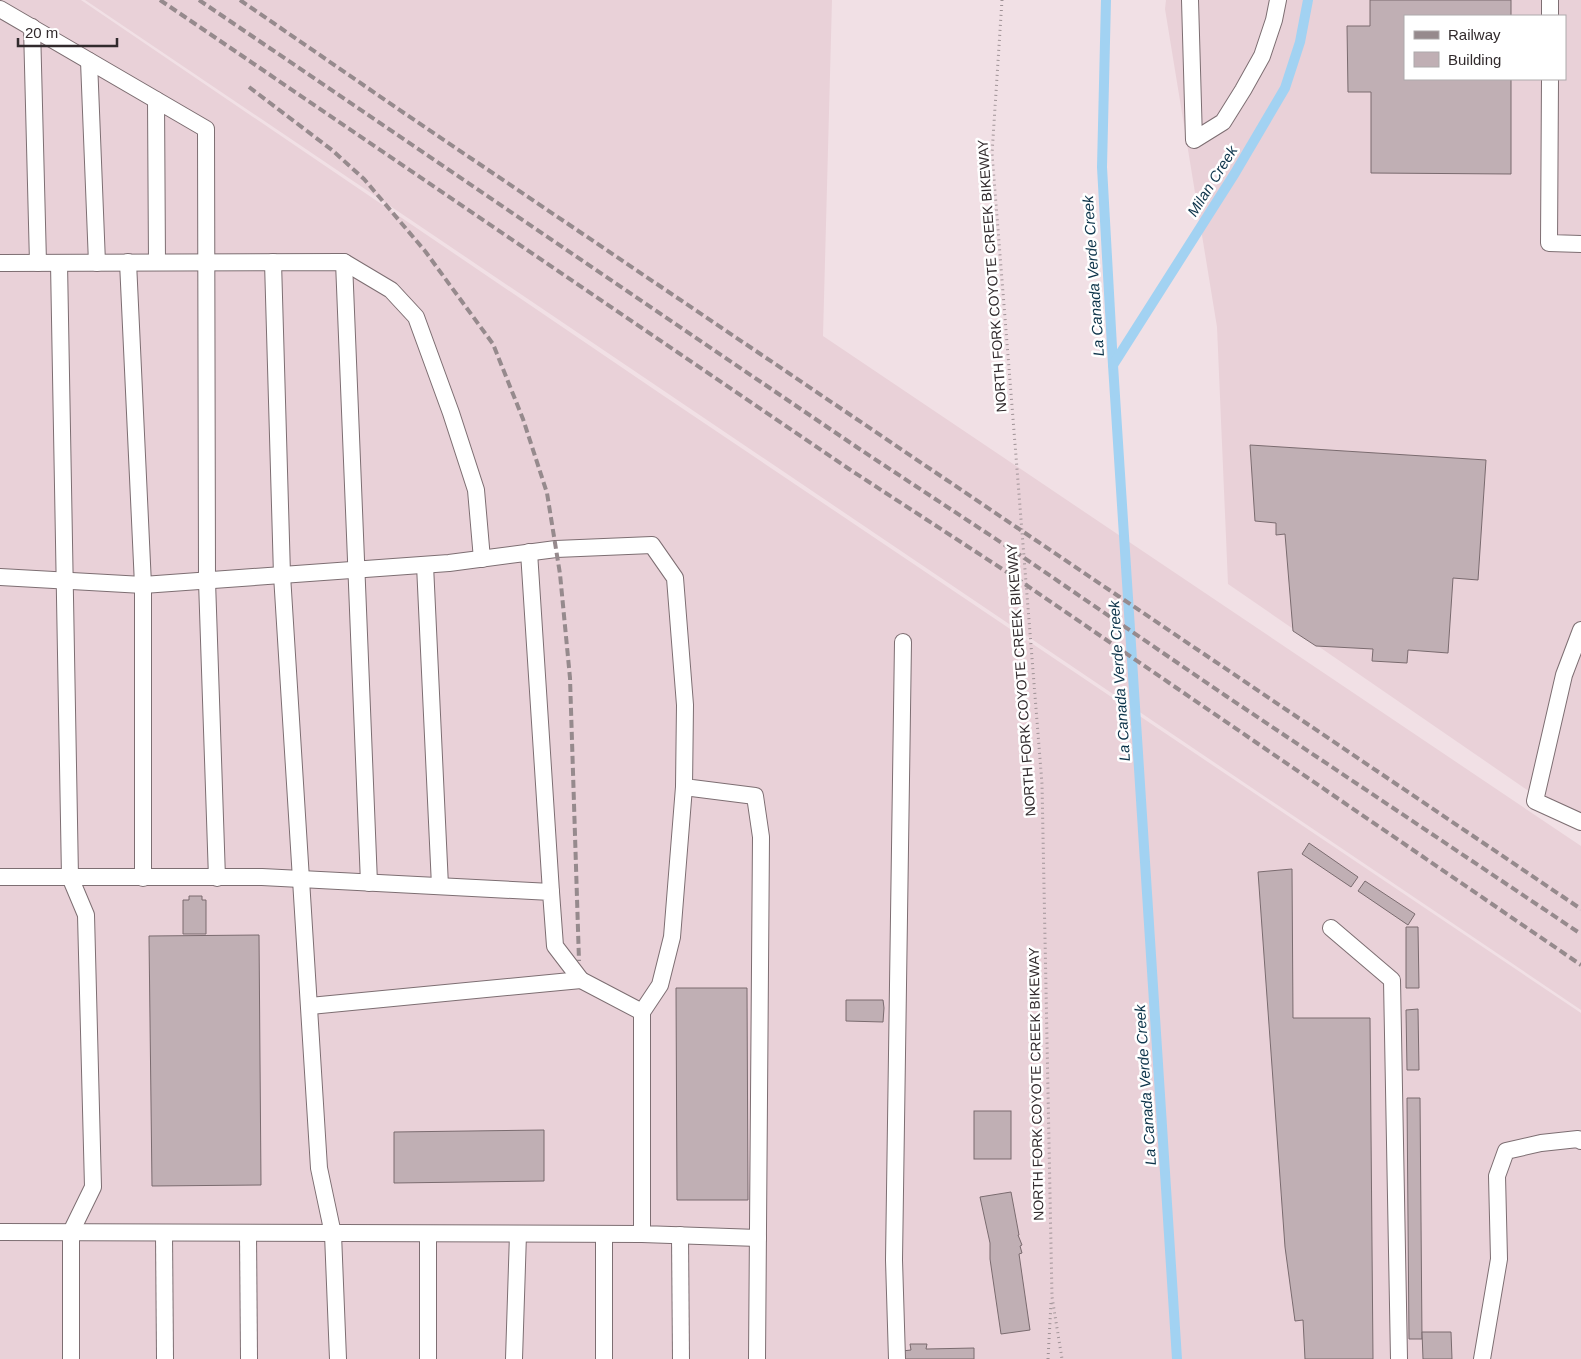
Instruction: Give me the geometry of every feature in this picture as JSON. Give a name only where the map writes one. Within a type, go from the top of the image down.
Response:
[{"type":"lane","points":[[1190,0],[1194,140],[1223,122],[1243,90],[1262,56],[1274,20],[1278,0]]},
{"type":"lane","points":[[1550,0],[1550,15]]},
{"type":"lane","points":[[0,9],[206,129],[207,581],[217,878]]},
{"type":"lane","points":[[32,27],[38,263]]},
{"type":"lane","points":[[89,61],[97,263]]},
{"type":"lane","points":[[1550,80],[1549,243],[1581,244]]},
{"type":"lane","points":[[156,100],[157,262]]},
{"type":"lane","points":[[128,262],[143,585],[143,878]]},
{"type":"lane","points":[[273,262],[282,575],[319,1168],[333,1234],[338,1359]]},
{"type":"lane","points":[[0,263],[344,262],[391,290],[416,318],[451,413],[476,490],[482,559]]},
{"type":"lane","points":[[344,262],[369,883]]},
{"type":"lane","points":[[59,263],[70,878],[86,915],[93,1188],[71,1232],[71,1359]]},
{"type":"lane","points":[[0,577],[143,585],[425,565],[556,549],[652,545],[676,578],[685,705],[684,787],[672,938],[660,985],[642,1012],[642,1234]]},
{"type":"lane","points":[[528,552],[555,946],[581,980],[642,1012]]},
{"type":"lane","points":[[425,565],[440,886]]},
{"type":"lane","points":[[1581,630],[1564,675],[1535,801],[1581,822]]},
{"type":"lane","points":[[896,1359],[894,1260],[903,642]]},
{"type":"lane","points":[[684,787],[755,796],[761,837],[757,1359]]},
{"type":"lane","points":[[0,878],[262,878],[551,892]]},
{"type":"lane","points":[[1331,928],[1392,980],[1399,1359]]},
{"type":"lane","points":[[310,1006],[581,980]]},
{"type":"lane","points":[[1482,1359],[1499,1259],[1497,1176],[1506,1151],[1541,1143],[1578,1139],[1581,1141]]},
{"type":"lane","points":[[0,1232],[642,1234],[758,1238]]},
{"type":"lane","points":[[164,1233],[165,1359]]},
{"type":"lane","points":[[248,1233],[249,1359]]},
{"type":"lane","points":[[428,1234],[428,1359]]},
{"type":"lane","points":[[514,1359],[518,1234]]},
{"type":"lane","points":[[604,1234],[604,1359]]},
{"type":"lane","points":[[680,1235],[681,1359]]},
{"type":"path","name":"NORTH FORK COYOTE CREEK BIKEWAY","points":[[1002,0],[992,154],[1042,784],[1052,1297],[1062,1359]]},
{"type":"path","points":[[1048,1359],[1052,1297]]},
{"type":"shaded area","points":[[0,0],[81,0],[658,392],[1581,1013],[1581,1359],[0,1359]]},
{"type":"shaded area","points":[[85,0],[832,0],[823,336],[1581,846],[1581,1010]]},
{"type":"shaded area","points":[[1166,0],[1581,0],[1581,827],[1228,584],[1217,327],[1165,9]]},
{"type":"building","points":[[1370,0],[1511,0],[1511,15],[1404,15],[1404,80],[1511,80],[1511,174],[1371,173],[1371,92],[1348,92],[1347,26],[1370,26]]},
{"type":"building","points":[[1250,445],[1486,460],[1478,580],[1453,578],[1448,653],[1408,650],[1407,663],[1372,661],[1373,649],[1316,646],[1293,631],[1285,534],[1276,535],[1276,523],[1255,521]]},
{"type":"building","points":[[1309,843],[1358,877],[1351,887],[1302,854]]},
{"type":"building","points":[[1292,869],[1293,1018],[1370,1018],[1373,1359],[1305,1359],[1303,1320],[1295,1321],[1285,1247],[1258,872]]},
{"type":"building","points":[[1365,881],[1415,914],[1408,925],[1358,891]]},
{"type":"building","points":[[189,896],[202,896],[202,900],[206,900],[206,934],[183,934],[183,900],[189,900]]},
{"type":"building","points":[[1406,927],[1418,927],[1419,988],[1406,988]]},
{"type":"building","points":[[259,935],[261,1185],[152,1186],[149,936]]},
{"type":"building","points":[[676,988],[747,988],[748,1200],[677,1200]]},
{"type":"building","points":[[846,1000],[883,1000],[883,1022],[846,1021]]},
{"type":"building","points":[[1418,1009],[1419,1070],[1407,1070],[1406,1010]]},
{"type":"building","points":[[1407,1098],[1420,1098],[1422,1339],[1409,1339]]},
{"type":"building","points":[[974,1111],[1011,1111],[1011,1159],[974,1159]]},
{"type":"building","points":[[544,1130],[544,1181],[394,1183],[394,1132]]},
{"type":"building","points":[[1011,1192],[1018,1235],[1022,1245],[1020,1246],[1022,1253],[1019,1254],[1030,1330],[1001,1334],[990,1259],[990,1243],[980,1197]]},
{"type":"building","points":[[1422,1332],[1451,1332],[1452,1359],[1423,1359]]},
{"type":"building","points":[[910,1344],[927,1344],[926,1349],[974,1348],[974,1359],[903,1359],[902,1351],[911,1350]]},
{"type":"waterway","name":"La Canada Verde Creek","points":[[1106,0],[1102,167],[1177,1359]]},
{"type":"waterway","name":"Milan Creek","points":[[1113,365],[1235,173],[1285,88],[1300,42],[1308,0]]},
{"type":"railway","points":[[160,0],[849,469],[1016,578],[1581,965]]},
{"type":"railway","points":[[199,0],[861,450],[1014,551],[1581,934]]},
{"type":"railway","points":[[240,0],[404,113],[1581,909]]},
{"type":"railway","points":[[249,87],[332,150],[364,179],[425,251],[493,344],[523,419],[547,493],[560,574],[570,678],[579,961]]}]
